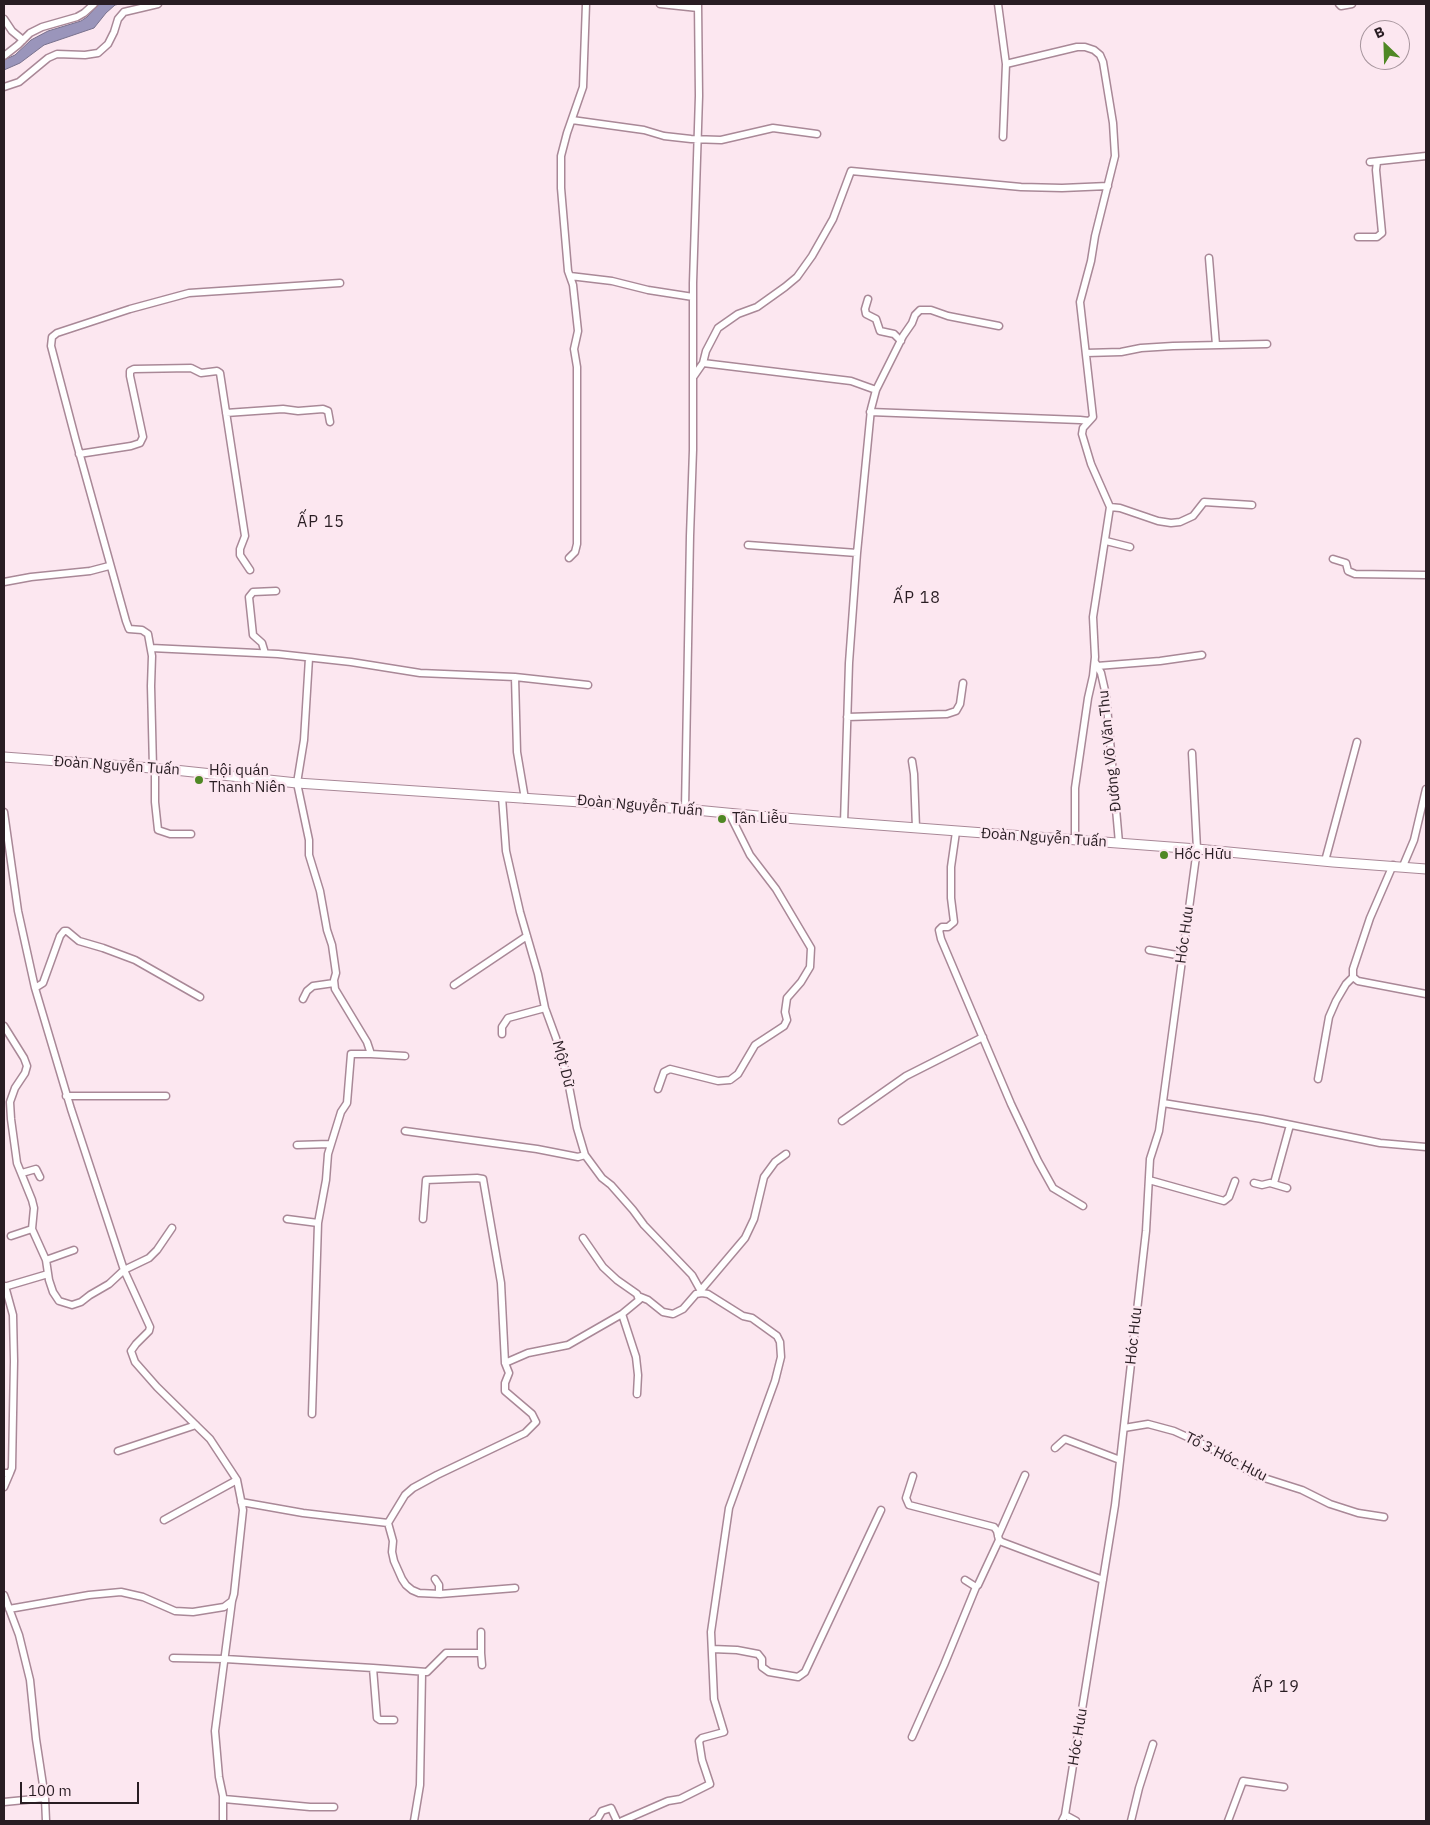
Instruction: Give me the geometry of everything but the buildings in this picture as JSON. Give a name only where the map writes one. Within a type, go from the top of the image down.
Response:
[{"type":"main road","name":"Đoàn Nguyễn Tuấn","points":[[4,757],[154,768],[297,782],[412,789],[525,799],[570,800],[956,832],[1197,849],[1426,869]]},
{"type":"street","points":[[4,56],[30,33],[84,13],[94,4]]},
{"type":"street","points":[[4,87],[19,82],[48,58],[57,54],[85,55],[98,53],[108,44],[118,19],[124,12],[158,4]]},
{"type":"street","points":[[569,558],[575,552],[577,544],[577,367],[574,349],[578,331],[578,315],[573,285],[568,271],[563,219],[561,156],[583,87],[586,4]]},
{"type":"street","points":[[660,4],[698,6],[698,139],[693,297],[694,450],[690,536],[684,809]]},
{"type":"street","points":[[998,4],[1006,64],[1003,137]]},
{"type":"street","points":[[1338,4],[1341,6],[1352,4]]},
{"type":"street","points":[[4,19],[12,31],[23,40]]},
{"type":"street","points":[[1006,64],[1077,47],[1085,47],[1100,55],[1103,62],[1113,123],[1114,156],[1080,302],[1092,417],[1083,428],[1082,434],[1085,448],[1110,507],[1093,616],[1096,664],[1082,736],[1075,788],[1074,840]]},
{"type":"street","points":[[572,120],[644,130],[653,134],[671,137],[698,139],[721,140],[772,128],[817,134]]},
{"type":"street","points":[[1358,236],[1377,237],[1382,233],[1374,162],[1426,156]]},
{"type":"street","points":[[693,377],[703,362],[706,351],[718,328],[738,314],[756,307],[797,277],[812,256],[833,219],[851,171],[1020,187],[1108,186]]},
{"type":"street","points":[[1209,258],[1216,345]]},
{"type":"street","points":[[570,276],[612,281],[648,290],[693,297]]},
{"type":"street","points":[[191,834],[170,834],[158,830],[154,768],[151,648],[148,634],[142,630],[129,629],[109,566],[79,454],[51,346],[52,338],[57,333],[130,309],[189,293],[340,284]]},
{"type":"street","points":[[868,299],[865,309],[866,314],[876,319],[880,331],[894,334],[901,341]]},
{"type":"street","points":[[844,823],[847,717],[857,554],[870,412],[876,390],[915,315],[920,310],[931,310],[948,316],[999,326]]},
{"type":"street","points":[[1086,353],[1121,352],[1141,348],[1267,344]]},
{"type":"street","points":[[703,362],[846,380],[876,390]]},
{"type":"street","points":[[79,454],[140,443],[143,437],[130,371],[134,369],[191,368],[201,373],[217,371],[220,373],[245,536],[240,549],[240,555],[250,570]]},
{"type":"street","points":[[226,413],[283,409],[298,411],[323,409],[328,411],[330,422]]},
{"type":"street","points":[[870,412],[1089,421]]},
{"type":"street","points":[[1110,507],[1120,508],[1158,521],[1171,523],[1180,522],[1193,516],[1204,502],[1252,506]]},
{"type":"street","points":[[1106,541],[1130,547]]},
{"type":"street","points":[[748,545],[857,554]]},
{"type":"street","points":[[1333,559],[1346,563],[1348,571],[1355,574],[1426,575]]},
{"type":"street","points":[[4,582],[31,577],[90,571],[109,566]]},
{"type":"street","points":[[265,653],[262,644],[253,636],[249,596],[253,592],[276,591]]},
{"type":"street","points":[[151,648],[265,653],[351,662],[420,673],[516,678],[588,685]]},
{"type":"street","points":[[1096,664],[1160,661],[1202,655]]},
{"type":"street","points":[[310,658],[304,740],[297,782],[309,840],[309,856],[320,891],[327,930],[332,945],[336,973],[334,983],[338,996],[367,1042],[371,1054]]},
{"type":"street","name":"Đường Võ Văn Thu","points":[[1096,664],[1101,673],[1108,713],[1119,843]]},
{"type":"street","points":[[516,678],[517,752],[525,799]]},
{"type":"street","points":[[847,717],[947,714],[956,711],[960,704],[963,683]]},
{"type":"street","points":[[1325,861],[1357,742]]},
{"type":"street","name":"Hóc Hưu","points":[[1064,1818],[1103,1580],[1120,1460],[1146,1231],[1150,1159],[1159,1131],[1197,849],[1192,753]]},
{"type":"street","points":[[912,761],[916,828]]},
{"type":"street","points":[[1403,866],[1414,840],[1426,789]]},
{"type":"street","name":"Một Dữ","points":[[502,797],[506,851],[545,1008],[567,1076],[577,1128],[585,1156],[602,1178],[611,1185],[644,1224],[692,1275],[701,1291]]},
{"type":"street","points":[[4,812],[18,911],[35,988],[66,1096],[124,1270],[150,1327],[150,1331],[136,1344],[132,1351],[135,1362],[152,1382],[210,1439],[237,1480],[243,1510],[214,1730],[219,1777],[224,1799],[223,1821]]},
{"type":"street","points":[[658,1089],[664,1072],[670,1069],[718,1081],[730,1080],[738,1074],[754,1045],[784,1026],[787,1020],[785,1012],[787,998],[802,982],[810,967],[811,948],[776,889],[750,855],[729,813]]},
{"type":"street","points":[[956,832],[951,875],[954,922],[948,926],[942,926],[939,930],[941,939],[1015,1112],[1053,1188],[1083,1206]]},
{"type":"street","points":[[1318,1079],[1329,1017],[1342,991],[1353,978],[1353,969],[1370,918],[1393,865]]},
{"type":"street","points":[[35,988],[43,983],[60,936],[64,931],[67,931],[79,941],[135,960],[200,996]]},
{"type":"street","points":[[454,985],[527,936]]},
{"type":"street","points":[[1149,950],[1182,956]]},
{"type":"street","points":[[1353,978],[1358,981],[1426,994]]},
{"type":"street","points":[[303,999],[307,991],[313,986],[334,983]]},
{"type":"street","points":[[502,1034],[504,1022],[508,1018],[545,1008]]},
{"type":"street","points":[[4,1026],[27,1066],[10,1102],[14,1147],[34,1208],[32,1229],[46,1260],[50,1286],[58,1301],[72,1305],[81,1302],[90,1294],[102,1289],[124,1270],[149,1258],[172,1228]]},
{"type":"street","points":[[842,1120],[906,1076],[983,1037]]},
{"type":"street","points":[[312,1414],[318,1223],[330,1144],[341,1112],[347,1103],[351,1054],[405,1056]]},
{"type":"street","points":[[66,1096],[166,1096]]},
{"type":"street","points":[[1163,1103],[1262,1119],[1380,1143],[1426,1147]]},
{"type":"street","points":[[1274,1184],[1290,1125]]},
{"type":"street","points":[[405,1131],[536,1149],[578,1157],[585,1156]]},
{"type":"street","points":[[297,1145],[330,1144]]},
{"type":"street","points":[[582,1238],[603,1267],[617,1280],[663,1312],[673,1314],[683,1309],[701,1291],[745,1238],[754,1219],[764,1177],[775,1162],[786,1154]]},
{"type":"street","points":[[22,1173],[36,1169],[40,1177]]},
{"type":"street","points":[[423,1219],[426,1180],[483,1179],[501,1283],[506,1363],[509,1373],[505,1383],[506,1391],[532,1414],[536,1422],[525,1433],[437,1475],[413,1488],[405,1495],[388,1523],[393,1540],[392,1552],[394,1561],[406,1586],[419,1593],[440,1594],[515,1588]]},
{"type":"street","points":[[1149,1180],[1224,1201],[1229,1197],[1235,1181]]},
{"type":"street","points":[[1254,1183],[1262,1185],[1274,1184],[1288,1188]]},
{"type":"street","points":[[287,1219],[318,1223]]},
{"type":"street","points":[[11,1236],[32,1229]]},
{"type":"street","points":[[46,1260],[74,1250]]},
{"type":"street","points":[[4,1487],[13,1455],[13,1315],[5,1287],[48,1274]]},
{"type":"street","points":[[622,1821],[668,1801],[680,1799],[710,1784],[702,1760],[699,1741],[702,1738],[724,1732],[714,1699],[711,1632],[729,1508],[775,1381],[781,1357],[780,1342],[777,1336],[752,1318],[743,1316],[701,1291]]},
{"type":"street","points":[[506,1363],[528,1352],[568,1345],[622,1314],[639,1300],[638,1296]]},
{"type":"street","points":[[622,1314],[636,1357],[638,1375],[637,1394]]},
{"type":"street","name":"Tổ 3 Hóc Hưu","points":[[1124,1428],[1148,1424],[1174,1431],[1207,1446],[1258,1476],[1302,1490],[1330,1504],[1348,1510],[1384,1517]]},
{"type":"street","points":[[118,1451],[196,1425]]},
{"type":"street","points":[[1055,1448],[1065,1439],[1120,1460]]},
{"type":"street","points":[[912,1737],[1025,1475]]},
{"type":"street","points":[[913,1476],[906,1498],[909,1506],[994,1527],[998,1538]]},
{"type":"street","points":[[164,1520],[237,1480]]},
{"type":"street","points":[[241,1502],[303,1513],[388,1523]]},
{"type":"street","points":[[712,1649],[737,1650],[758,1654],[762,1659],[762,1667],[769,1672],[798,1676],[805,1672],[881,1510]]},
{"type":"street","points":[[998,1538],[1103,1580]]},
{"type":"street","points":[[435,1580],[439,1585],[440,1594]]},
{"type":"street","points":[[964,1580],[976,1587]]},
{"type":"street","points":[[9,1609],[89,1595],[121,1592],[144,1597],[175,1611],[193,1612],[224,1607],[232,1601]]},
{"type":"street","points":[[4,1595],[19,1635],[30,1680],[45,1798],[46,1821]]},
{"type":"street","points":[[481,1632],[482,1665]]},
{"type":"street","points":[[173,1658],[225,1658],[422,1673],[430,1671],[446,1653],[481,1653]]},
{"type":"street","points":[[373,1668],[377,1718],[380,1720],[394,1720]]},
{"type":"street","points":[[414,1821],[420,1786],[422,1673]]},
{"type":"street","points":[[1132,1821],[1139,1788],[1153,1744]]},
{"type":"street","points":[[1228,1821],[1244,1782],[1284,1787]]},
{"type":"street","points":[[4,1802],[45,1798]]},
{"type":"street","points":[[224,1799],[310,1807],[334,1807]]},
{"type":"street","points":[[593,1821],[598,1818],[602,1811],[611,1808],[617,1821]]},
{"type":"street","points":[[1064,1818],[1076,1821]]},
{"type":"shaded area","points":[[99,4],[120,4],[115,5],[106,13],[94,28],[44,45],[20,63],[4,70],[4,60],[15,55],[31,40],[48,31],[81,21]]},
{"type":"place","name":"Hội quán Thanh Niên","points":[[199,780]]},
{"type":"place","name":"Tân Liễu","points":[[722,819]]},
{"type":"place","name":"Hốc Hữu","points":[[1164,855]]},
{"type":"district","name":"ẤP 15","points":[[321,522]]},
{"type":"district","name":"ẤP 18","points":[[917,598]]},
{"type":"district","name":"ẤP 19","points":[[1276,1687]]}]
